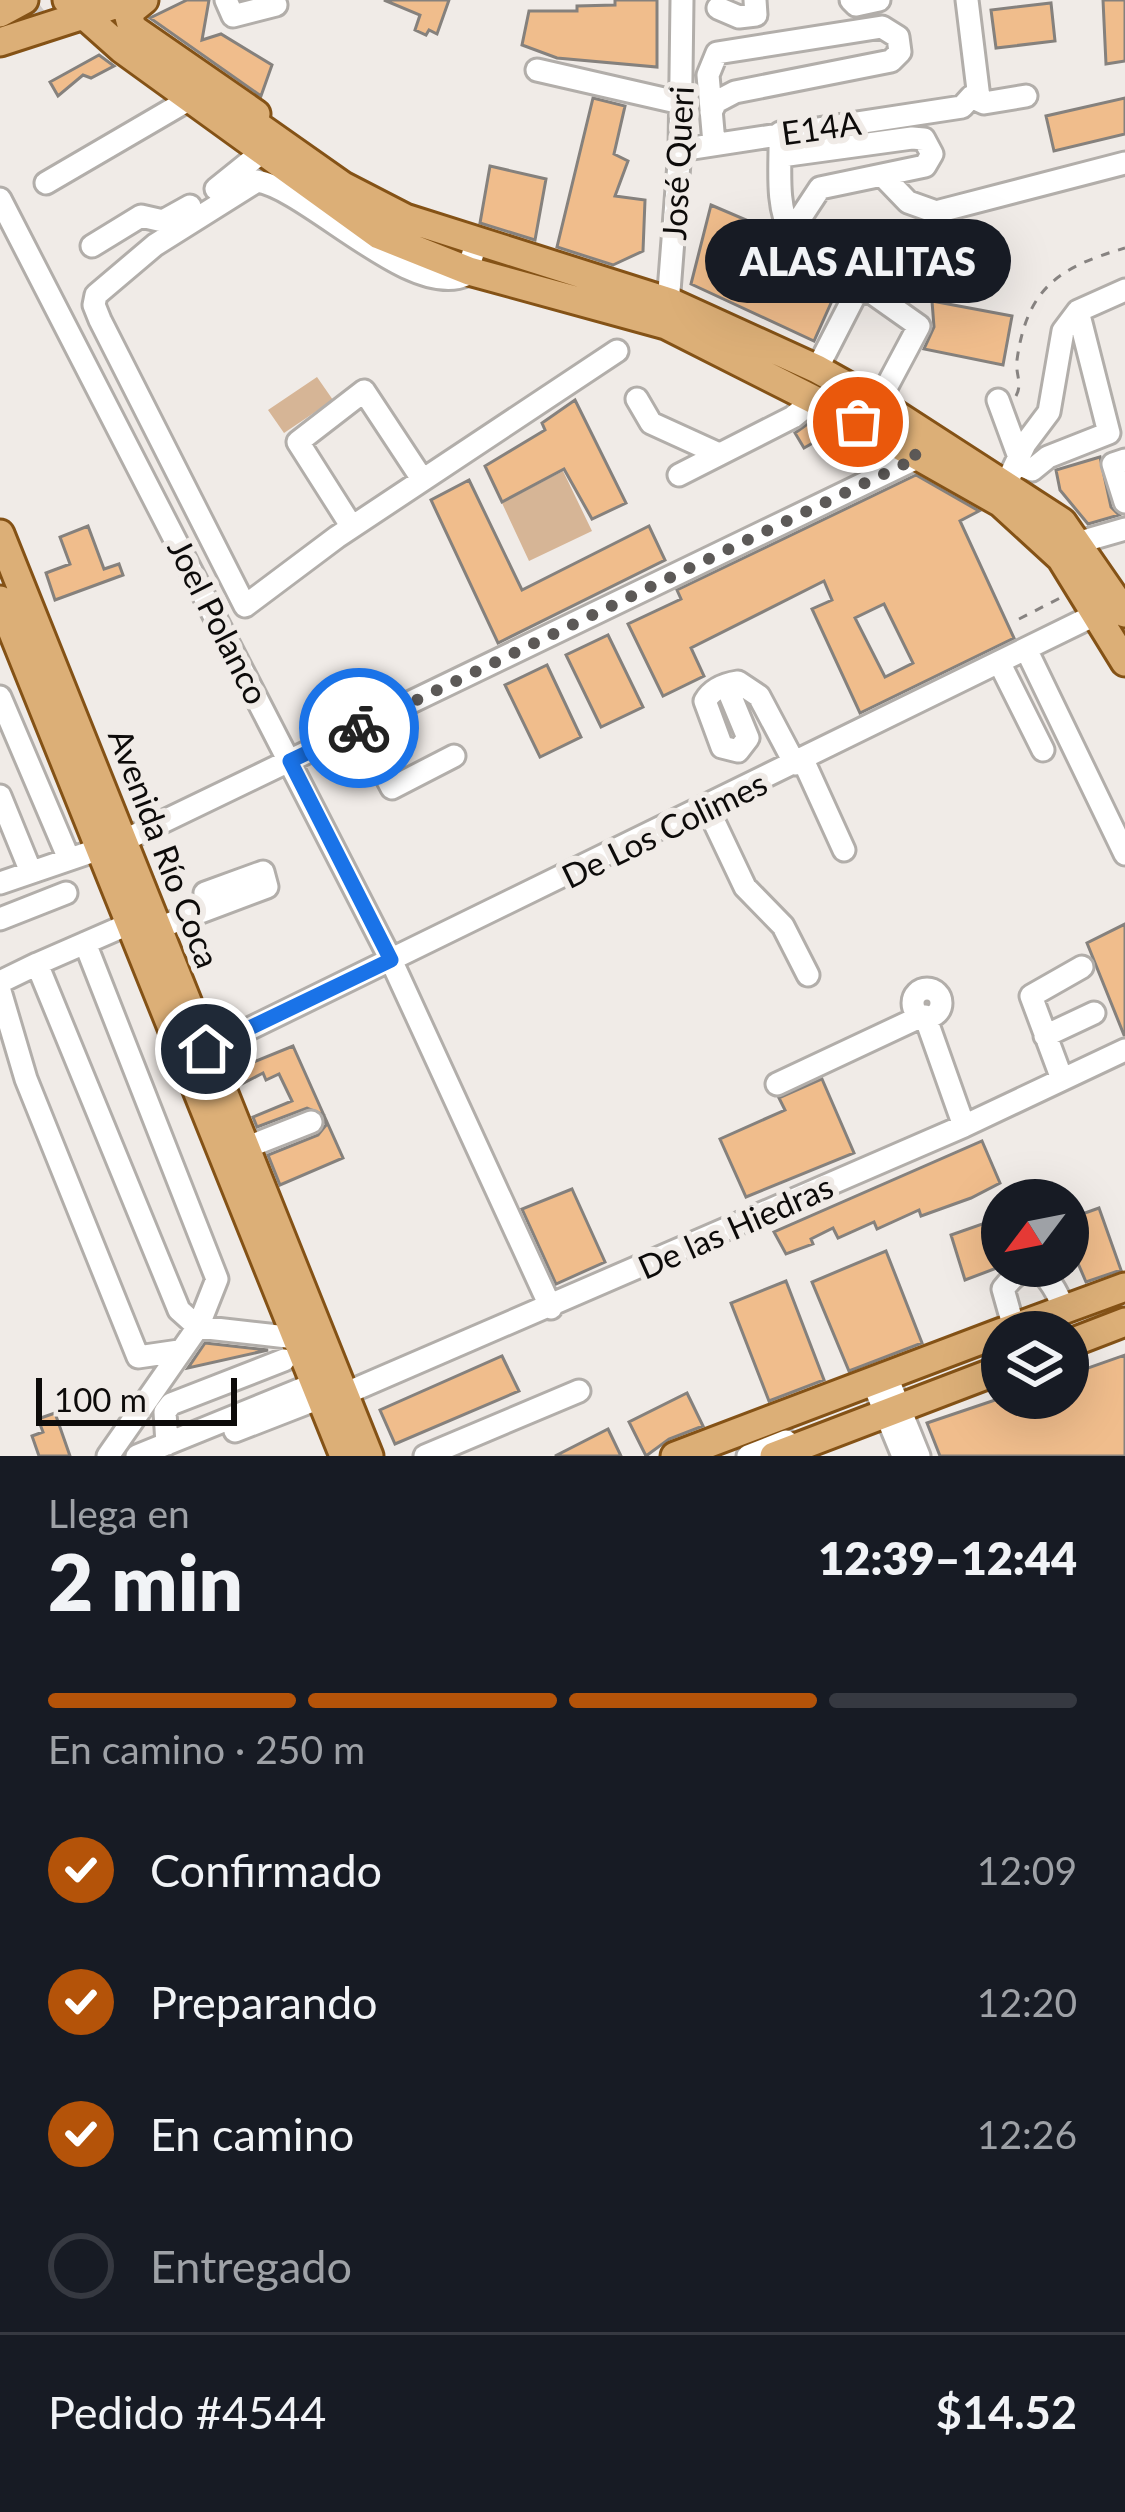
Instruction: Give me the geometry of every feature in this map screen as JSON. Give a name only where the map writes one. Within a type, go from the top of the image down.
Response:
[{"type":"main road","points":[[129,29],[128,13],[144,0]]},
{"type":"main road","points":[[75,8],[129,29],[190,99],[379,236],[668,314],[817,369],[878,404],[1046,538],[1079,588],[1113,610]]},
{"type":"main road","points":[[8,15],[75,8],[129,29],[281,131],[303,157],[472,258]]},
{"type":"main road","points":[[668,314],[815,399],[926,445],[1014,468],[1081,542],[1113,610],[1125,662]]},
{"type":"main road","name":"Avenida Río Coca","points":[[0,535],[8,579],[144,926],[290,1349],[323,1384],[368,1456]]},
{"type":"main road","name":"Avenida Río Coca","points":[[0,600],[113,844]]},
{"type":"main road","name":"Avenida Río Coca","points":[[144,926],[206,1049],[245,1148],[344,1456]]},
{"type":"main road","points":[[1089,1313],[1125,1287]]},
{"type":"main road","points":[[1089,1325],[1125,1318]]},
{"type":"main road","points":[[774,1456],[981,1349]]},
{"type":"main road","points":[[675,1456],[886,1395],[981,1374]]},
{"type":"street","points":[[226,0],[233,16],[276,5]]},
{"type":"street","points":[[682,7],[718,4],[739,17],[756,15],[755,0]]},
{"type":"street","points":[[851,0],[856,5],[879,0]]},
{"type":"street","points":[[967,0],[975,102]]},
{"type":"street","name":"José Queri","points":[[668,314],[680,150],[682,7]]},
{"type":"street","points":[[711,112],[716,102],[736,92],[891,61],[900,52],[898,37],[882,26],[726,49],[711,62],[707,75],[714,143]]},
{"type":"street","points":[[537,70],[681,104]]},
{"type":"street","name":"E14A","points":[[680,150],[714,143],[780,144],[975,102],[1026,96]]},
{"type":"street","points":[[46,183],[190,99]]},
{"type":"street","points":[[783,194],[925,166],[931,146],[913,138],[780,144],[784,221],[794,232],[820,188]]},
{"type":"street","points":[[92,246],[141,216],[171,219],[262,152]]},
{"type":"street","points":[[881,176],[908,202],[936,212],[1125,164]]},
{"type":"street","points":[[472,258],[446,280],[400,262],[257,181],[155,245],[96,295],[100,320],[245,606],[352,527],[616,350]]},
{"type":"street","name":"Joel Polanco","points":[[0,200],[391,960],[551,1308]]},
{"type":"street","points":[[1014,468],[1049,412],[1057,350],[1078,311],[1125,290]]},
{"type":"street","points":[[817,369],[855,295],[877,294],[920,326],[878,404]]},
{"type":"street","points":[[1014,468],[1032,470],[1048,457],[1108,433],[1078,311]]},
{"type":"street","points":[[352,527],[298,442],[364,391],[422,479]]},
{"type":"street","points":[[638,399],[651,423],[719,454]]},
{"type":"street","points":[[679,475],[793,417],[815,399]]},
{"type":"street","points":[[1005,401],[1014,468]]},
{"type":"street","points":[[0,883],[113,844],[290,761],[926,445]]},
{"type":"street","points":[[1125,460],[1113,464],[1125,502]]},
{"type":"street","points":[[1081,542],[1125,529]]},
{"type":"street","name":"De Los Colimes","points":[[206,1049],[707,807],[807,753],[1113,610]]},
{"type":"street","points":[[1025,649],[1125,854]]},
{"type":"street","points":[[998,662],[1043,750]]},
{"type":"street","points":[[726,685],[738,682],[754,689],[807,753],[844,850]]},
{"type":"street","points":[[0,697],[69,859]]},
{"type":"street","points":[[360,727],[392,788],[454,756]]},
{"type":"street","points":[[0,796],[7,836],[32,872]]},
{"type":"street","points":[[707,807],[745,887],[783,926],[808,975]]},
{"type":"street","points":[[0,919],[66,893]]},
{"type":"street","points":[[148,1399],[138,1357],[26,1079],[0,987],[85,943],[209,906]]},
{"type":"street","points":[[144,926],[142,932],[323,1384],[358,1456]]},
{"type":"street","points":[[85,943],[218,1279],[198,1327],[108,1456]]},
{"type":"street","points":[[38,964],[178,1310],[198,1327],[290,1349]]},
{"type":"street","points":[[1062,1079],[1031,996],[1082,967]]},
{"type":"street","points":[[1045,1036],[1094,1013]]},
{"type":"street","points":[[777,1084],[923,1016],[964,1126]]},
{"type":"street","name":"De las Hiedras","points":[[136,1456],[170,1450],[323,1384],[551,1308],[1125,1050]]},
{"type":"street","points":[[245,1148],[310,1122]]},
{"type":"street","points":[[1007,1311],[1003,1289],[1028,1271],[1039,1270],[1053,1280],[1062,1311]]},
{"type":"street","points":[[1084,1311],[1125,1298]]},
{"type":"street","points":[[170,1450],[165,1412],[171,1404],[290,1349]]},
{"type":"street","points":[[138,1357],[179,1352]]},
{"type":"street","points":[[699,1456],[981,1366]]},
{"type":"street","points":[[425,1456],[579,1391]]},
{"type":"street","points":[[748,1456],[886,1395]]},
{"type":"street","points":[[886,1395],[903,1456]]},
{"type":"street","points":[[886,1395],[920,1456]]},
{"type":"path","points":[[1005,401],[1020,388],[1016,364],[1046,283],[1066,267],[1125,248]]},
{"type":"path","points":[[1019,619],[1079,588]]},
{"type":"shaded area","points":[[317,377],[333,400],[284,433],[268,410]]},
{"type":"shaded area","points":[[563,471],[592,531],[529,561],[502,503]]},
{"type":"building","points":[[187,0],[209,0],[202,40],[221,34],[272,65],[261,96],[150,18]]},
{"type":"building","points":[[384,0],[449,0],[437,34],[429,30],[426,35],[415,30],[420,15]]},
{"type":"building","points":[[615,0],[657,0],[657,67],[557,58],[522,45],[529,11],[577,11],[577,6],[615,5]]},
{"type":"building","points":[[1103,0],[1125,0],[1125,61],[1106,64]]},
{"type":"building","points":[[1051,3],[1055,41],[996,48],[991,10]]},
{"type":"building","points":[[99,55],[114,66],[91,78],[83,75],[58,96],[50,82]]},
{"type":"building","points":[[593,98],[625,106],[614,154],[628,161],[615,196],[645,200],[643,251],[613,265],[557,247]]},
{"type":"building","points":[[1125,98],[1125,134],[1054,151],[1046,116]]},
{"type":"building","points":[[490,166],[546,179],[535,240],[480,223]]},
{"type":"building","points":[[711,205],[774,232],[784,245],[800,243],[848,265],[814,341],[691,284]]},
{"type":"building","points":[[932,301],[1012,316],[1003,365],[924,349],[934,327]]},
{"type":"building","points":[[575,400],[626,503],[592,519],[564,469],[502,502],[485,466],[545,430],[542,423]]},
{"type":"building","points":[[813,420],[872,451],[850,463],[818,440],[804,448],[795,433]]},
{"type":"building","points":[[1100,457],[1111,507],[1119,515],[1088,524],[1060,490],[1056,470]]},
{"type":"building","points":[[916,475],[979,511],[960,521],[1014,638],[860,713],[812,609],[832,600],[824,581],[691,648],[704,676],[663,696],[628,624],[681,599],[677,590]],"holes":[[[884,604],[913,663],[885,677],[855,618]]]},
{"type":"building","points":[[469,480],[522,590],[649,526],[665,560],[498,643],[431,500]]},
{"type":"building","points":[[88,526],[104,569],[119,564],[123,575],[55,600],[46,573],[70,564],[60,537]]},
{"type":"building","points":[[608,635],[643,707],[601,727],[566,655]]},
{"type":"building","points":[[547,665],[581,737],[540,757],[505,685]]},
{"type":"building","points":[[1125,924],[1125,1035],[1124,1035],[1087,943]]},
{"type":"building","points":[[293,1046],[324,1115],[307,1108],[257,1127],[253,1117],[292,1101],[279,1074],[266,1080],[263,1073],[240,1085],[234,1070]]},
{"type":"building","points":[[822,1079],[854,1153],[746,1197],[720,1139],[785,1110],[779,1098]]},
{"type":"building","points":[[324,1116],[343,1158],[280,1185],[268,1155],[318,1135],[326,1125]]},
{"type":"building","points":[[982,1141],[998,1179],[981,1179],[981,1193],[921,1216],[919,1210],[877,1229],[874,1222],[838,1238],[833,1228],[811,1239],[813,1244],[786,1254],[774,1232]]},
{"type":"building","points":[[572,1189],[605,1262],[556,1284],[522,1209]]},
{"type":"building","points":[[1099,1208],[1121,1270],[1089,1281],[1089,1212]]},
{"type":"building","points":[[981,1224],[981,1274],[965,1280],[951,1235]]},
{"type":"building","points":[[886,1251],[922,1343],[849,1371],[812,1282]]},
{"type":"building","points":[[786,1281],[824,1380],[769,1401],[731,1303]]},
{"type":"building","points":[[205,1343],[268,1350],[188,1368]]},
{"type":"building","points":[[1125,1355],[1125,1456],[940,1456],[927,1423],[981,1405],[981,1419],[1089,1419],[1089,1368]]},
{"type":"building","points":[[502,1356],[519,1391],[395,1444],[380,1410]]},
{"type":"building","points":[[687,1393],[703,1426],[669,1439],[646,1456],[629,1422]]},
{"type":"building","points":[[55,1413],[70,1456],[39,1456],[32,1436],[43,1432],[38,1419]]},
{"type":"building","points":[[608,1429],[621,1456],[555,1456]]},
{"type":"tunnel","points":[[18,21],[45,0]]},
{"type":"way so far","points":[[359,728],[919,457],[858,422]]},
{"type":"place","name":"ALAS ALITAS","points":[[858,422]]},
{"type":"route","points":[[206,1049],[391,960],[290,761],[359,728]]}]
